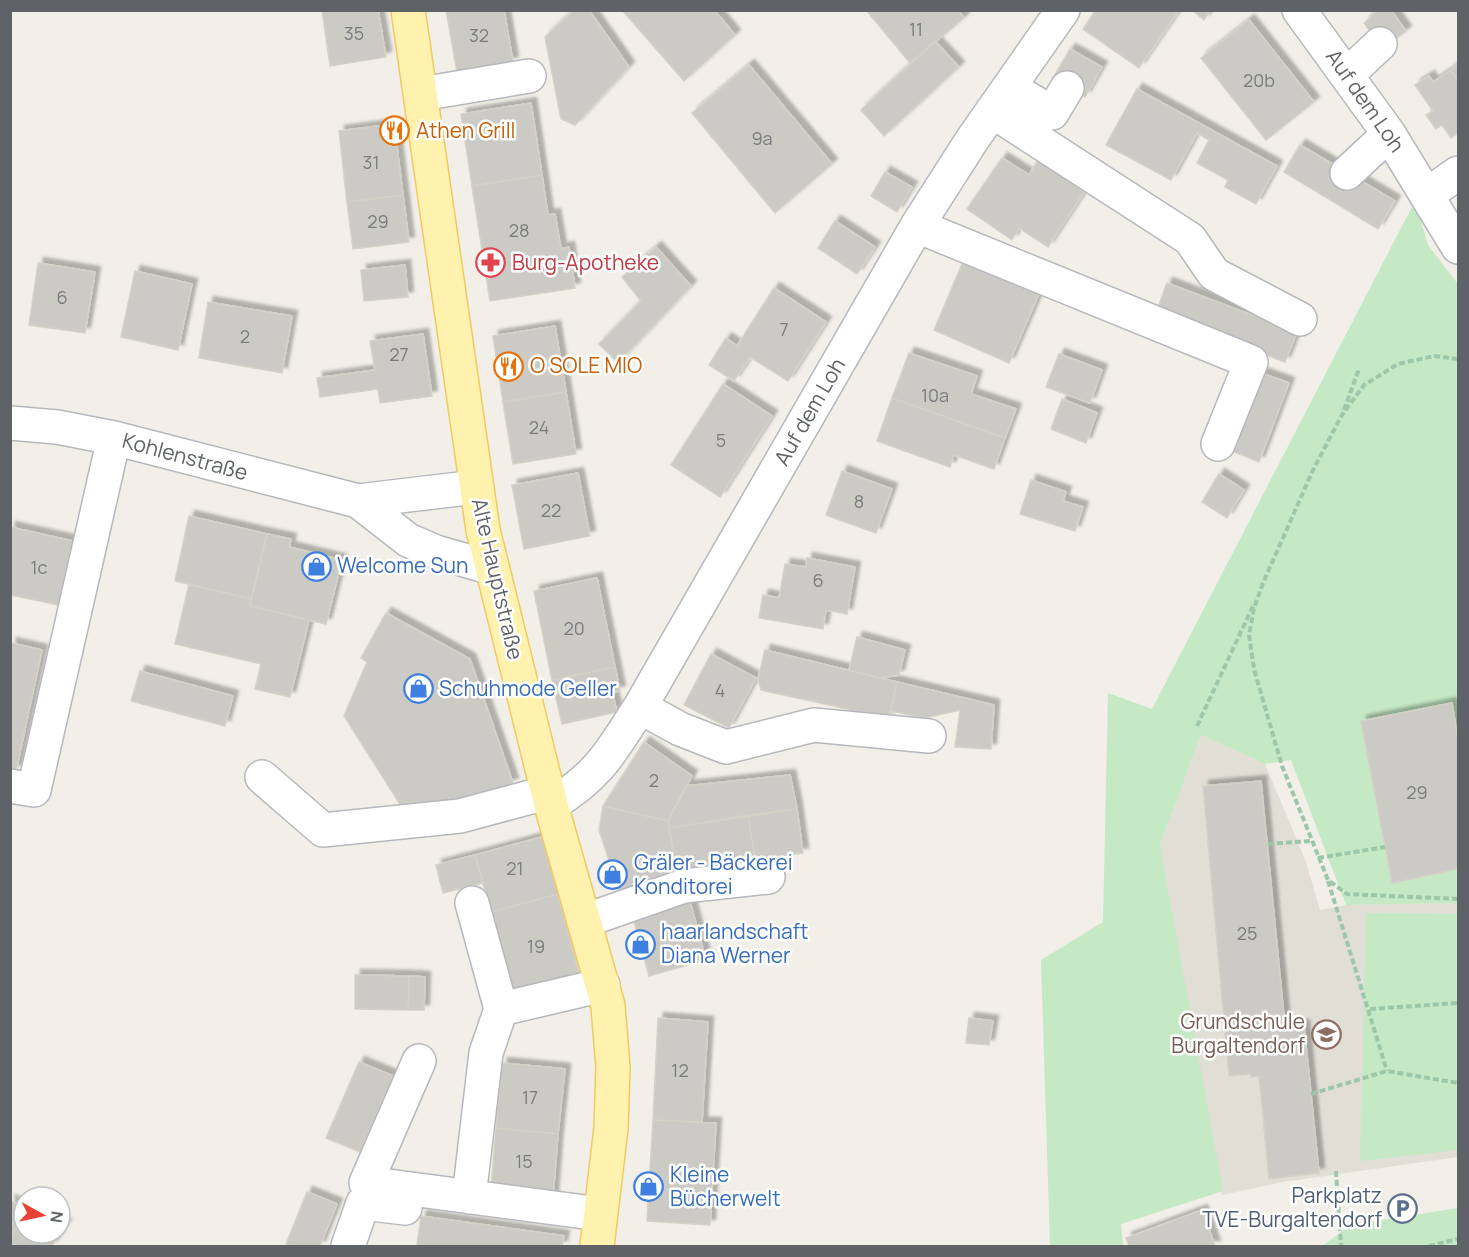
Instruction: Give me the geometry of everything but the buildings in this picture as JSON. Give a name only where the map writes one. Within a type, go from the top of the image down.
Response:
[{"type":"main road","name":"Alte Hauptstraße","points":[[408,10],[476,487],[492,568],[550,799],[608,1006],[613,1067],[611,1128],[598,1230]]},
{"type":"street","name":"Auf dem Loh","points":[[262,777],[323,830],[460,816],[550,799],[581,787],[603,765],[640,706],[917,226],[1000,99],[1063,10]]},
{"type":"street","name":"Auf dem Loh","points":[[1299,10],[1389,134],[1428,194],[1458,247]]},
{"type":"street","points":[[1347,75],[1380,44]]},
{"type":"street","points":[[421,94],[529,76]]},
{"type":"street","points":[[1000,99],[1052,113],[1067,88]]},
{"type":"street","points":[[1000,99],[1190,239],[1214,274],[1300,319]]},
{"type":"street","points":[[1347,173],[1389,134]]},
{"type":"street","points":[[1428,194],[1458,173]]},
{"type":"street","points":[[917,226],[1251,362],[1218,444]]},
{"type":"street","name":"Kohlenstraße","points":[[10,423],[114,438],[358,501],[476,487]]},
{"type":"street","points":[[10,786],[34,790],[114,438]]},
{"type":"street","name":"Kohlenstraße","points":[[358,501],[408,540],[436,552],[492,568]]},
{"type":"street","points":[[640,706],[681,729],[726,747],[814,725],[929,736]]},
{"type":"street","points":[[584,921],[684,886],[768,877]]},
{"type":"street","points":[[469,1197],[486,1053],[501,1009],[472,903]]},
{"type":"street","points":[[501,1009],[603,985]]},
{"type":"street","points":[[419,1061],[366,1182],[469,1197],[598,1230]]},
{"type":"street","points":[[348,1246],[363,1203],[598,1230]]},
{"type":"path","points":[[1197,726],[1313,470],[1342,416],[1364,385],[1398,364],[1434,356],[1458,359]]},
{"type":"path","points":[[1342,416],[1359,369]]},
{"type":"path","points":[[1263,584],[1254,608],[1249,634],[1254,669],[1282,766],[1310,841],[1328,880],[1370,1009],[1387,1071]]},
{"type":"path","points":[[1268,844],[1310,841]]},
{"type":"path","points":[[1318,858],[1385,847]]},
{"type":"path","points":[[1328,880],[1347,894],[1458,898]]},
{"type":"path","points":[[1370,1009],[1458,1003]]},
{"type":"path","points":[[1311,1094],[1387,1071],[1458,1083]]},
{"type":"path","points":[[1336,1171],[1341,1246]]},
{"type":"path","points":[[1429,1246],[1458,1239]]},
{"type":"shaded area","name":"Grundschule Burgaltendorf","points":[[1201,735],[1265,764],[1305,859],[1320,910],[1346,905],[1458,903],[1458,1157],[1283,1182],[1222,1195],[1160,845]]},
{"type":"green space","points":[[1415,201],[1428,245],[1458,284],[1458,903],[1346,905],[1291,760],[1265,764],[1201,735],[1160,845],[1223,1191],[1121,1224],[1123,1246],[1050,1246],[1041,960],[1103,922],[1108,693],[1152,709]]},
{"type":"green space","points":[[1366,913],[1458,914],[1458,1150],[1360,1161]]},
{"type":"green space","points":[[1458,1208],[1458,1246],[1322,1246],[1351,1225]]},
{"type":"place","name":"Athen Grill","points":[[395,131]]},
{"type":"place","name":"Burg-Apotheke","points":[[491,263]]},
{"type":"place","name":"O SOLE MIO","points":[[509,366]]},
{"type":"place","name":"Welcome Sun","points":[[316,566]]},
{"type":"place","name":"Schuhmode Geller","points":[[418,689]]},
{"type":"place","name":"Gräler - Bäckerei Konditorei","points":[[613,875]]},
{"type":"place","name":"haarlandschaft Diana Werner","points":[[640,944]]},
{"type":"place","name":"Grundschule Burgaltendorf","points":[[1326,1034]]},
{"type":"place","name":"Kleine Bücherwelt","points":[[649,1187]]},
{"type":"place","name":"Parkplatz TVE-Burgaltendorf","points":[[1403,1208]]}]
